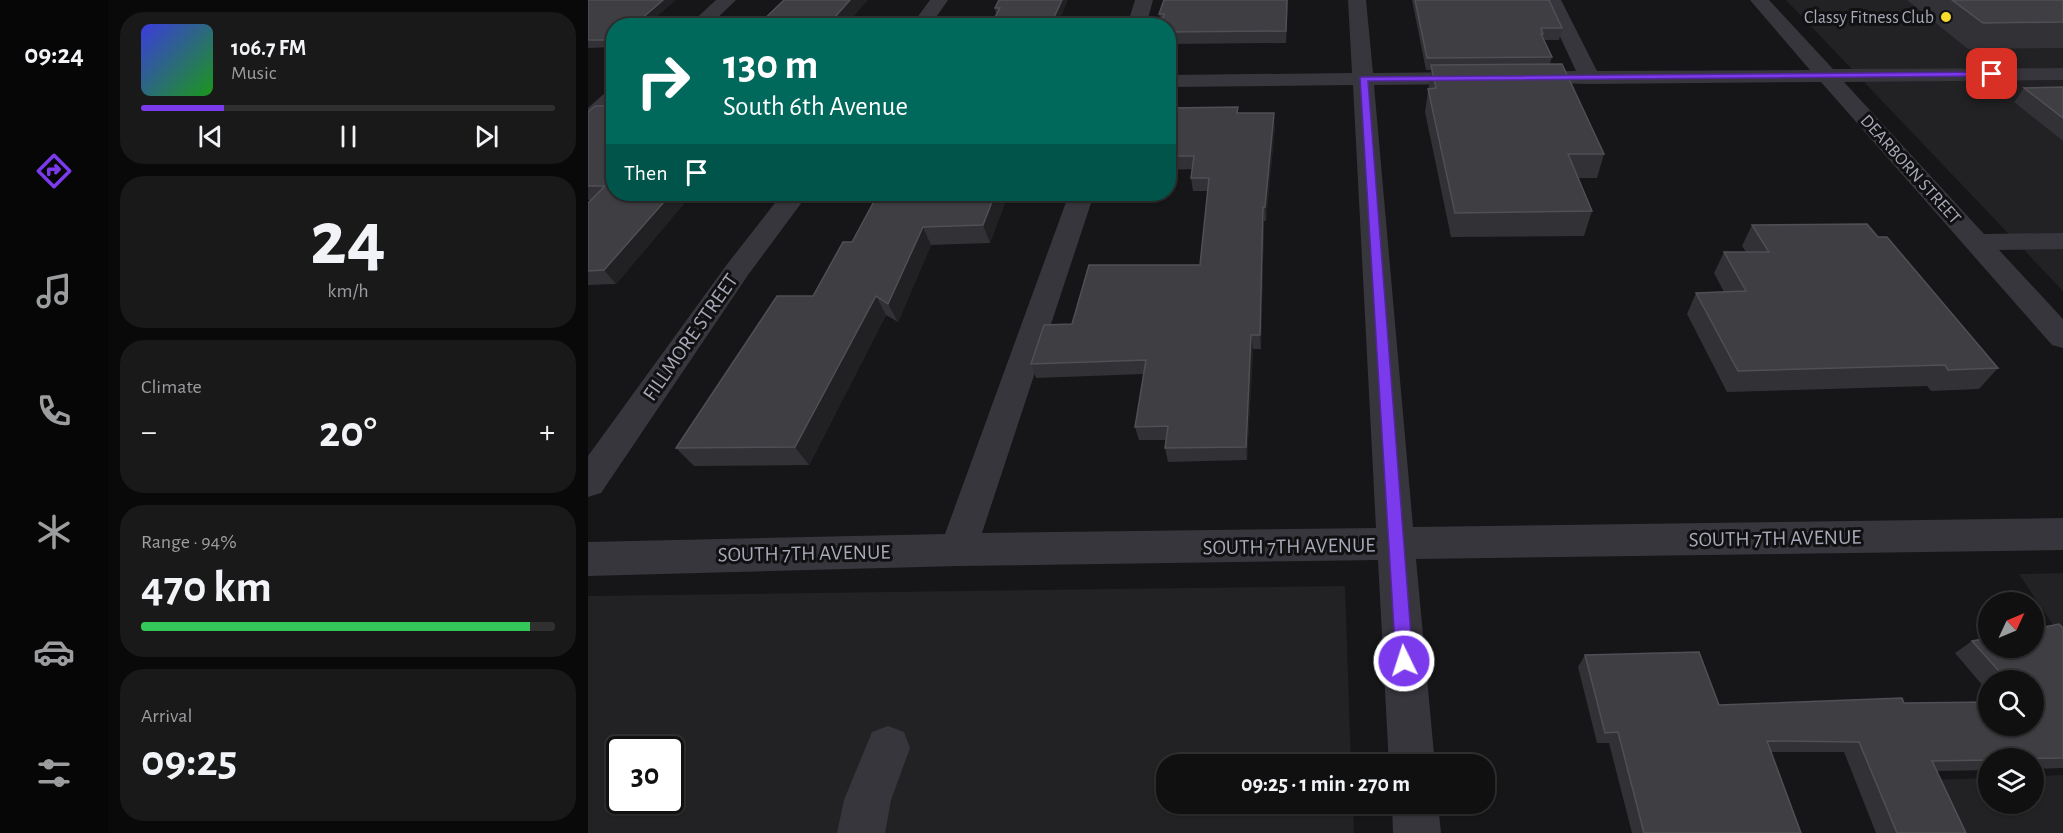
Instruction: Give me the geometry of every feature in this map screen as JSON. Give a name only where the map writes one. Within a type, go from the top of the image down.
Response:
[{"type":"street","points":[[706,18],[727,0]]},
{"type":"street","points":[[926,18],[939,0]]},
{"type":"street","points":[[1138,18],[1144,0]]},
{"type":"street","points":[[1358,0],[1411,754]]},
{"type":"street","points":[[1552,0],[1590,78]]},
{"type":"street","name":"DEARBORN STREET","points":[[1759,0],[2063,338]]},
{"type":"street","points":[[1176,81],[2063,74]]},
{"type":"street","points":[[588,120],[606,93]]},
{"type":"street","name":"FILLMORE STREET","points":[[588,483],[738,269],[790,201]]},
{"type":"street","points":[[958,550],[1078,201]]},
{"type":"street","points":[[1977,242],[2063,241]]},
{"type":"street","name":"SOUTH 7TH AVENUE","points":[[588,558],[958,550],[2063,534]]},
{"type":"street","points":[[861,833],[865,807],[888,748]]},
{"type":"street","points":[[1416,814],[1417,833]]},
{"type":"shaded area","points":[[1786,0],[2063,0],[2063,291]]},
{"type":"shaded area","points":[[2063,573],[2063,640],[2044,612],[2044,592],[2031,592],[2019,574]]},
{"type":"shaded area","points":[[1345,586],[1351,754],[1156,754],[1156,814],[1353,814],[1354,833],[588,833],[588,596]]},
{"type":"shaded area","points":[[2063,775],[2063,833],[1956,833],[1932,780],[1978,778],[1978,814],[2044,814],[2044,776]]},
{"type":"building","points":[[588,0],[663,0],[642,18],[606,18],[606,40],[588,40]]},
{"type":"building","points":[[784,0],[850,0],[834,18],[765,18]]},
{"type":"building","points":[[999,0],[1062,0],[1054,18],[994,18],[1000,8],[995,8]]},
{"type":"building","points":[[1164,0],[1287,0],[1286,31],[1176,32],[1176,18],[1163,18],[1164,14],[1159,14]]},
{"type":"building","points":[[1415,0],[1549,0],[1562,28],[1541,28],[1543,34],[1541,34],[1552,57],[1427,58]]},
{"type":"building","points":[[1952,0],[2063,0],[2063,22],[1983,23]]},
{"type":"building","points":[[1562,64],[1604,154],[1568,154],[1592,211],[1455,213],[1428,89],[1436,88],[1431,65]]},
{"type":"building","points":[[2063,87],[2063,118],[2024,88]]},
{"type":"building","points":[[595,106],[606,106],[606,201],[665,201],[604,270],[588,271],[588,203],[605,186],[588,186],[588,112]]},
{"type":"building","points":[[1238,107],[1237,113],[1274,113],[1265,207],[1263,207],[1260,335],[1251,335],[1246,447],[1165,448],[1168,426],[1135,427],[1146,360],[1031,364],[1044,325],[1072,324],[1089,265],[1200,265],[1209,178],[1191,178],[1194,156],[1176,156],[1176,108]]},
{"type":"building","points":[[874,201],[992,201],[983,225],[923,227],[888,304],[876,296],[795,447],[676,448],[777,296],[813,296],[843,242],[852,242]]},
{"type":"building","points":[[1867,224],[1878,237],[1887,237],[1998,368],[1948,370],[1945,365],[1738,371],[1696,293],[1746,291],[1724,252],[1769,252],[1752,225]]},
{"type":"building","points":[[2059,624],[2063,628],[2063,758],[2044,758],[2044,748],[1978,748],[1978,760],[1932,761],[1966,833],[1897,833],[1859,742],[1767,741],[1801,833],[1644,833],[1618,732],[1605,733],[1585,655],[1699,652],[1719,705],[1902,698],[1904,703],[1978,702],[1978,736],[2044,736],[2044,670],[1998,670],[1987,658],[2044,658],[2044,627]]},
{"type":"building","points":[[1978,640],[1978,648],[1972,641]]},
{"type":"place","name":"Classy Fitness Club","points":[[1946,17]]},
{"type":"route","points":[[1404,661],[1363,79],[1992,74]]}]
